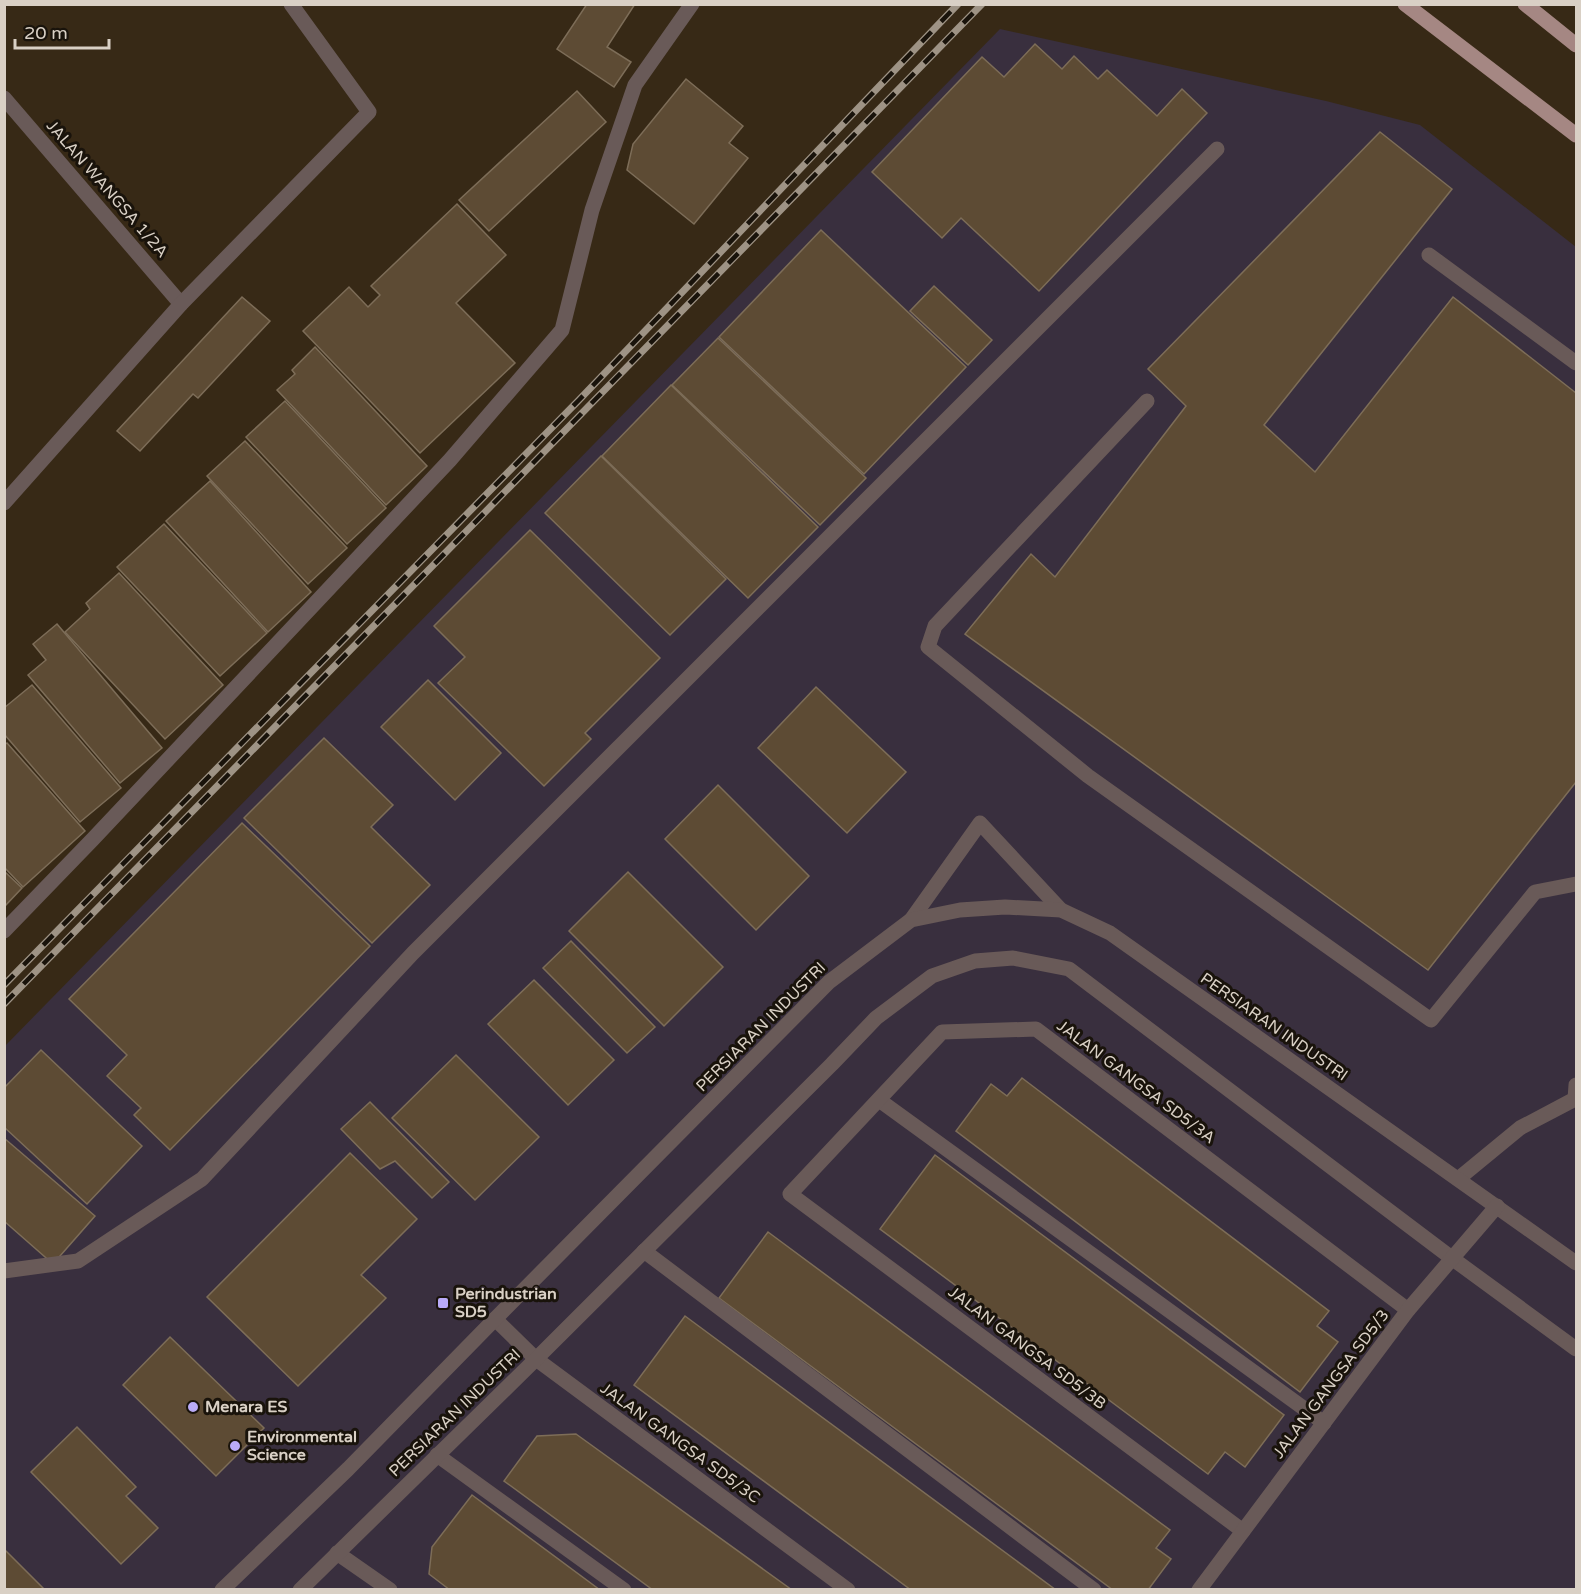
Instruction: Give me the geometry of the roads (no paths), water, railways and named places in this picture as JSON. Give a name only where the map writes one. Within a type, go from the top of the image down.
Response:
[{"type":"main road","points":[[1405,4],[1576,135]]},
{"type":"main road","points":[[1525,4],[1576,45]]},
{"type":"street","points":[[4,503],[182,304],[369,112],[291,4]]},
{"type":"street","points":[[4,931],[110,822],[450,460],[562,330],[592,210],[635,85],[692,4]]},
{"type":"street","name":"JALAN WANGSA 1/2A","points":[[4,98],[182,304]]},
{"type":"street","points":[[4,1271],[78,1261],[202,1179],[413,953],[1217,149]]},
{"type":"street","points":[[1429,255],[1576,363]]},
{"type":"street","points":[[1147,401],[935,626],[928,647],[1088,776],[1431,1020],[1535,892],[1576,884]]},
{"type":"street","points":[[911,920],[980,823],[1060,910]]},
{"type":"street","name":"PERSIARAN INDUSTRI","points":[[222,1590],[348,1469],[829,982],[911,920],[960,910],[1005,907],[1060,910],[1110,933],[1576,1263]]},
{"type":"street","name":"PERSIARAN INDUSTRI","points":[[300,1590],[536,1359],[876,1018],[932,976],[975,961],[1013,958],[1069,969],[1576,1349]]},
{"type":"street","name":"JALAN GANGSA SD5/3A","points":[[790,1194],[942,1032],[1036,1029],[1408,1310]]},
{"type":"street","points":[[1458,1179],[1520,1128],[1575,1099],[1576,1085]]},
{"type":"street","points":[[879,1100],[1324,1423]]},
{"type":"street","name":"JALAN GANGSA SD5/3B","points":[[790,1194],[1243,1531]]},
{"type":"street","name":"JALAN GANGSA SD5/3","points":[[1199,1590],[1408,1310],[1497,1206]]},
{"type":"street","points":[[644,1251],[1094,1590]]},
{"type":"street","name":"JALAN GANGSA SD5/3C","points":[[495,1319],[536,1359],[848,1590]]},
{"type":"street","points":[[437,1455],[624,1590]]},
{"type":"street","points":[[337,1553],[386,1588]]},
{"type":"railway","points":[[4,985],[579,400],[958,4]]},
{"type":"railway","points":[[4,1004],[982,4]]},
{"type":"place","name":"Perindustrian SD5","points":[[443,1303]]},
{"type":"place","name":"Menara ES","points":[[193,1407]]},
{"type":"place","name":"Environmental Science","points":[[235,1446]]}]
